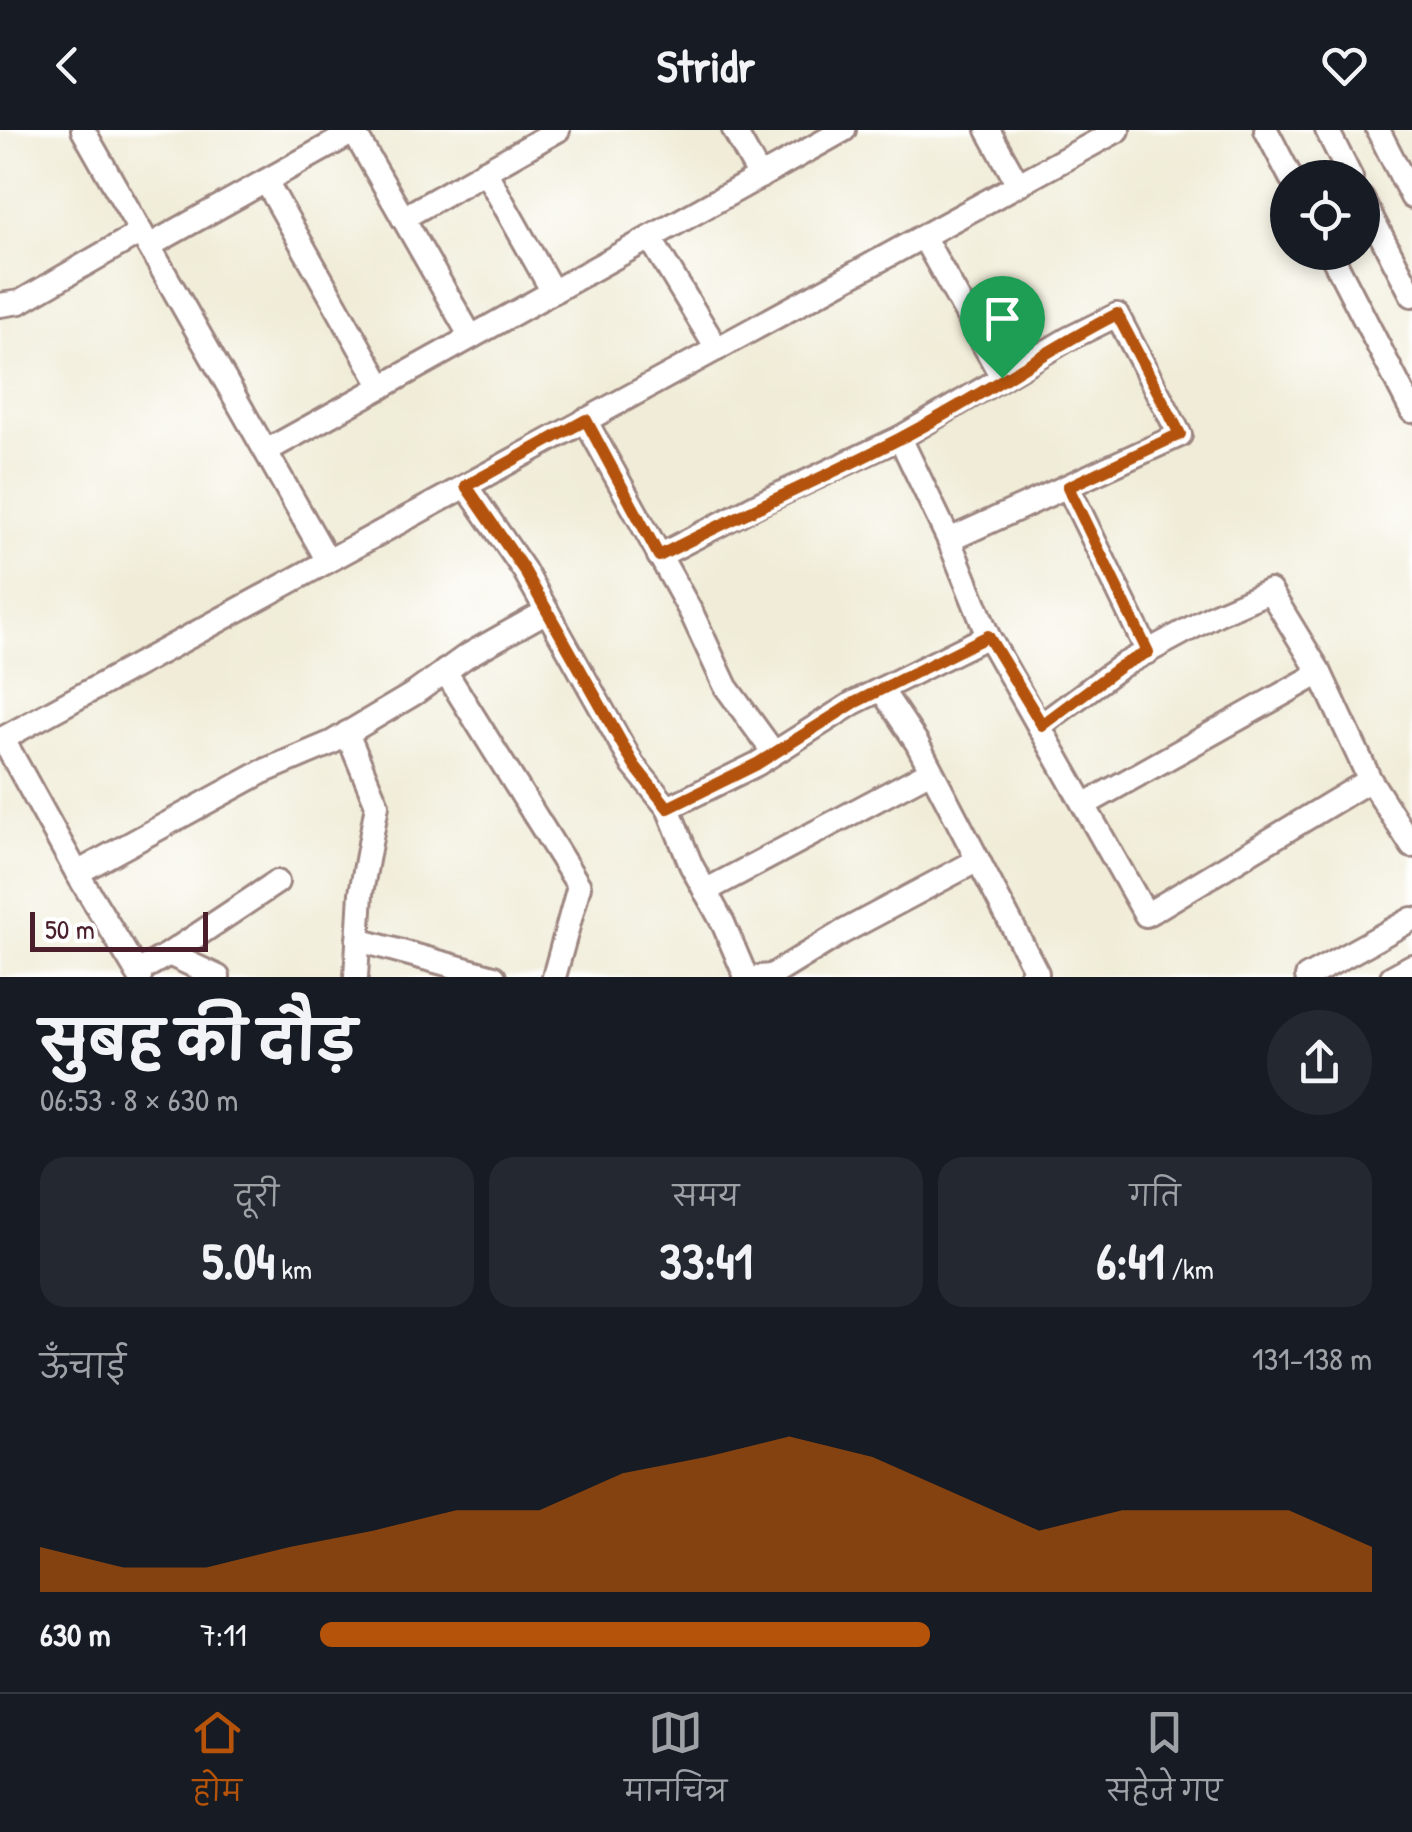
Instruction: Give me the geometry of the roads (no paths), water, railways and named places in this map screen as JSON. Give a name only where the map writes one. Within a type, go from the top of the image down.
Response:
[{"type":"street","points":[[403,218],[558,130]]},
{"type":"street","points":[[734,130],[760,177]]},
{"type":"street","points":[[266,451],[844,130]]},
{"type":"street","points":[[988,130],[1018,184]]},
{"type":"street","points":[[277,882],[139,974],[1,739],[1118,130]]},
{"type":"street","points":[[1266,130],[1282,160]]},
{"type":"street","points":[[1327,130],[1343,160]]},
{"type":"street","points":[[1378,130],[1412,196]]},
{"type":"street","points":[[0,306],[20,302],[141,238],[266,181],[356,131],[471,337]]},
{"type":"street","points":[[87,132],[141,238],[328,561]]},
{"type":"street","points":[[485,172],[553,292]]},
{"type":"street","points":[[266,181],[382,387]]},
{"type":"street","points":[[1380,234],[1412,295]]},
{"type":"street","points":[[650,238],[717,348]]},
{"type":"street","points":[[924,238],[1002,378]]},
{"type":"street","points":[[1339,270],[1412,411]]},
{"type":"street","points":[[659,556],[900,438],[1117,314],[1180,434],[950,540]]},
{"type":"street","points":[[586,420],[692,614],[726,687],[774,753]]},
{"type":"street","points":[[900,438],[950,540],[988,636],[1146,914],[1370,780]]},
{"type":"street","points":[[466,486],[524,570],[634,765],[668,808],[746,977]]},
{"type":"street","points":[[1068,487],[1148,652]]},
{"type":"street","points":[[1042,725],[1121,666],[1217,614],[1270,591],[1320,672],[1370,780],[1412,846]]},
{"type":"street","points":[[77,873],[248,780],[346,733],[547,611]]},
{"type":"street","points":[[668,808],[774,753],[882,689],[988,636]]},
{"type":"street","points":[[446,671],[579,886],[554,977]]},
{"type":"street","points":[[1084,805],[1320,672]]},
{"type":"street","points":[[882,689],[917,743],[1037,973],[1030,977]]},
{"type":"street","points":[[346,733],[377,805],[361,894],[356,977]]},
{"type":"street","points":[[705,891],[931,772]]},
{"type":"street","points":[[759,977],[770,976],[978,860]]},
{"type":"street","points":[[1307,977],[1412,919]]},
{"type":"street","points":[[358,940],[494,977]]},
{"type":"street","points":[[169,954],[218,977]]},
{"type":"street","points":[[1392,977],[1412,966]]}]
